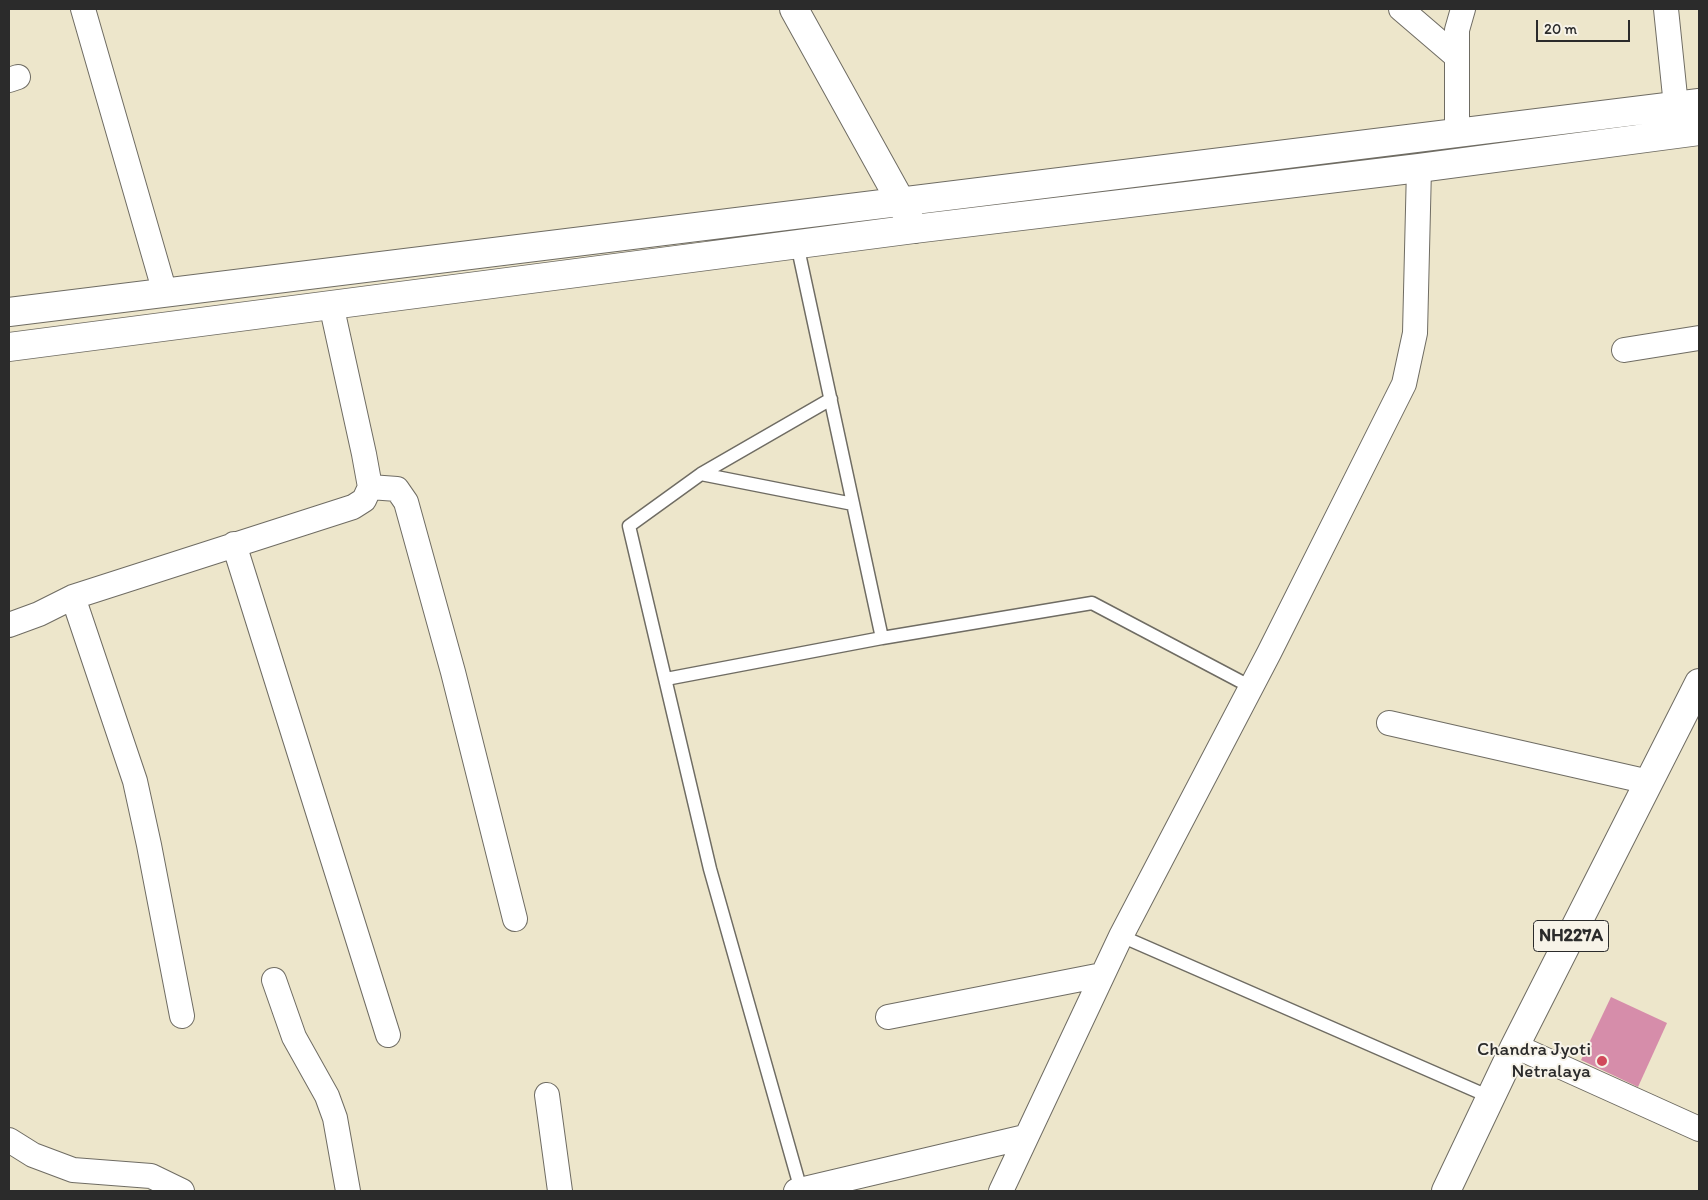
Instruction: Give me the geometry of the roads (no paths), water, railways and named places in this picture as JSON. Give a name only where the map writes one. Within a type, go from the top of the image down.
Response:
[{"type":"main road","points":[[794,9],[901,202],[914,229]]},
{"type":"main road","points":[[9,312],[1688,104]]},
{"type":"main road","points":[[9,347],[914,229],[1419,168],[1699,131]]},
{"type":"main road","name":"NH227A","points":[[1446,1191],[1515,1046],[1699,683]]},
{"type":"street","points":[[83,9],[165,293]]},
{"type":"street","points":[[1401,9],[1457,57]]},
{"type":"street","points":[[1457,133],[1457,30],[1463,9]]},
{"type":"street","points":[[1666,9],[1688,104]]},
{"type":"street","points":[[1001,1191],[1121,936],[1251,687],[1404,384],[1415,333],[1419,168]]},
{"type":"street","points":[[9,625],[39,614],[73,597],[353,507],[364,500],[370,487],[332,304]]},
{"type":"street","points":[[1624,350],[1699,338]]},
{"type":"street","points":[[370,487],[397,489],[406,502],[453,672],[515,919]]},
{"type":"street","points":[[234,544],[388,1035]]},
{"type":"street","points":[[73,597],[135,781],[182,1016]]},
{"type":"street","points":[[1389,723],[1649,782]]},
{"type":"street","points":[[888,1017],[1102,975]]},
{"type":"street","points":[[274,980],[294,1037],[327,1096],[335,1118],[348,1191]]},
{"type":"street","points":[[1515,1046],[1699,1129]]},
{"type":"street","points":[[547,1095],[560,1191]]},
{"type":"street","points":[[798,1191],[1025,1137]]},
{"type":"street","points":[[9,1140],[33,1155],[73,1170],[151,1176],[182,1191]]},
{"type":"lane","points":[[797,244],[882,638]]},
{"type":"lane","points":[[798,1191],[710,869],[629,526],[701,474],[830,399]]},
{"type":"lane","points":[[701,474],[853,504]]},
{"type":"lane","points":[[666,679],[882,638],[1092,603],[1251,687]]},
{"type":"lane","points":[[1121,936],[1490,1097]]},
{"type":"place","name":"Chandra Jyoti Netralaya","points":[[1602,1061]]}]
